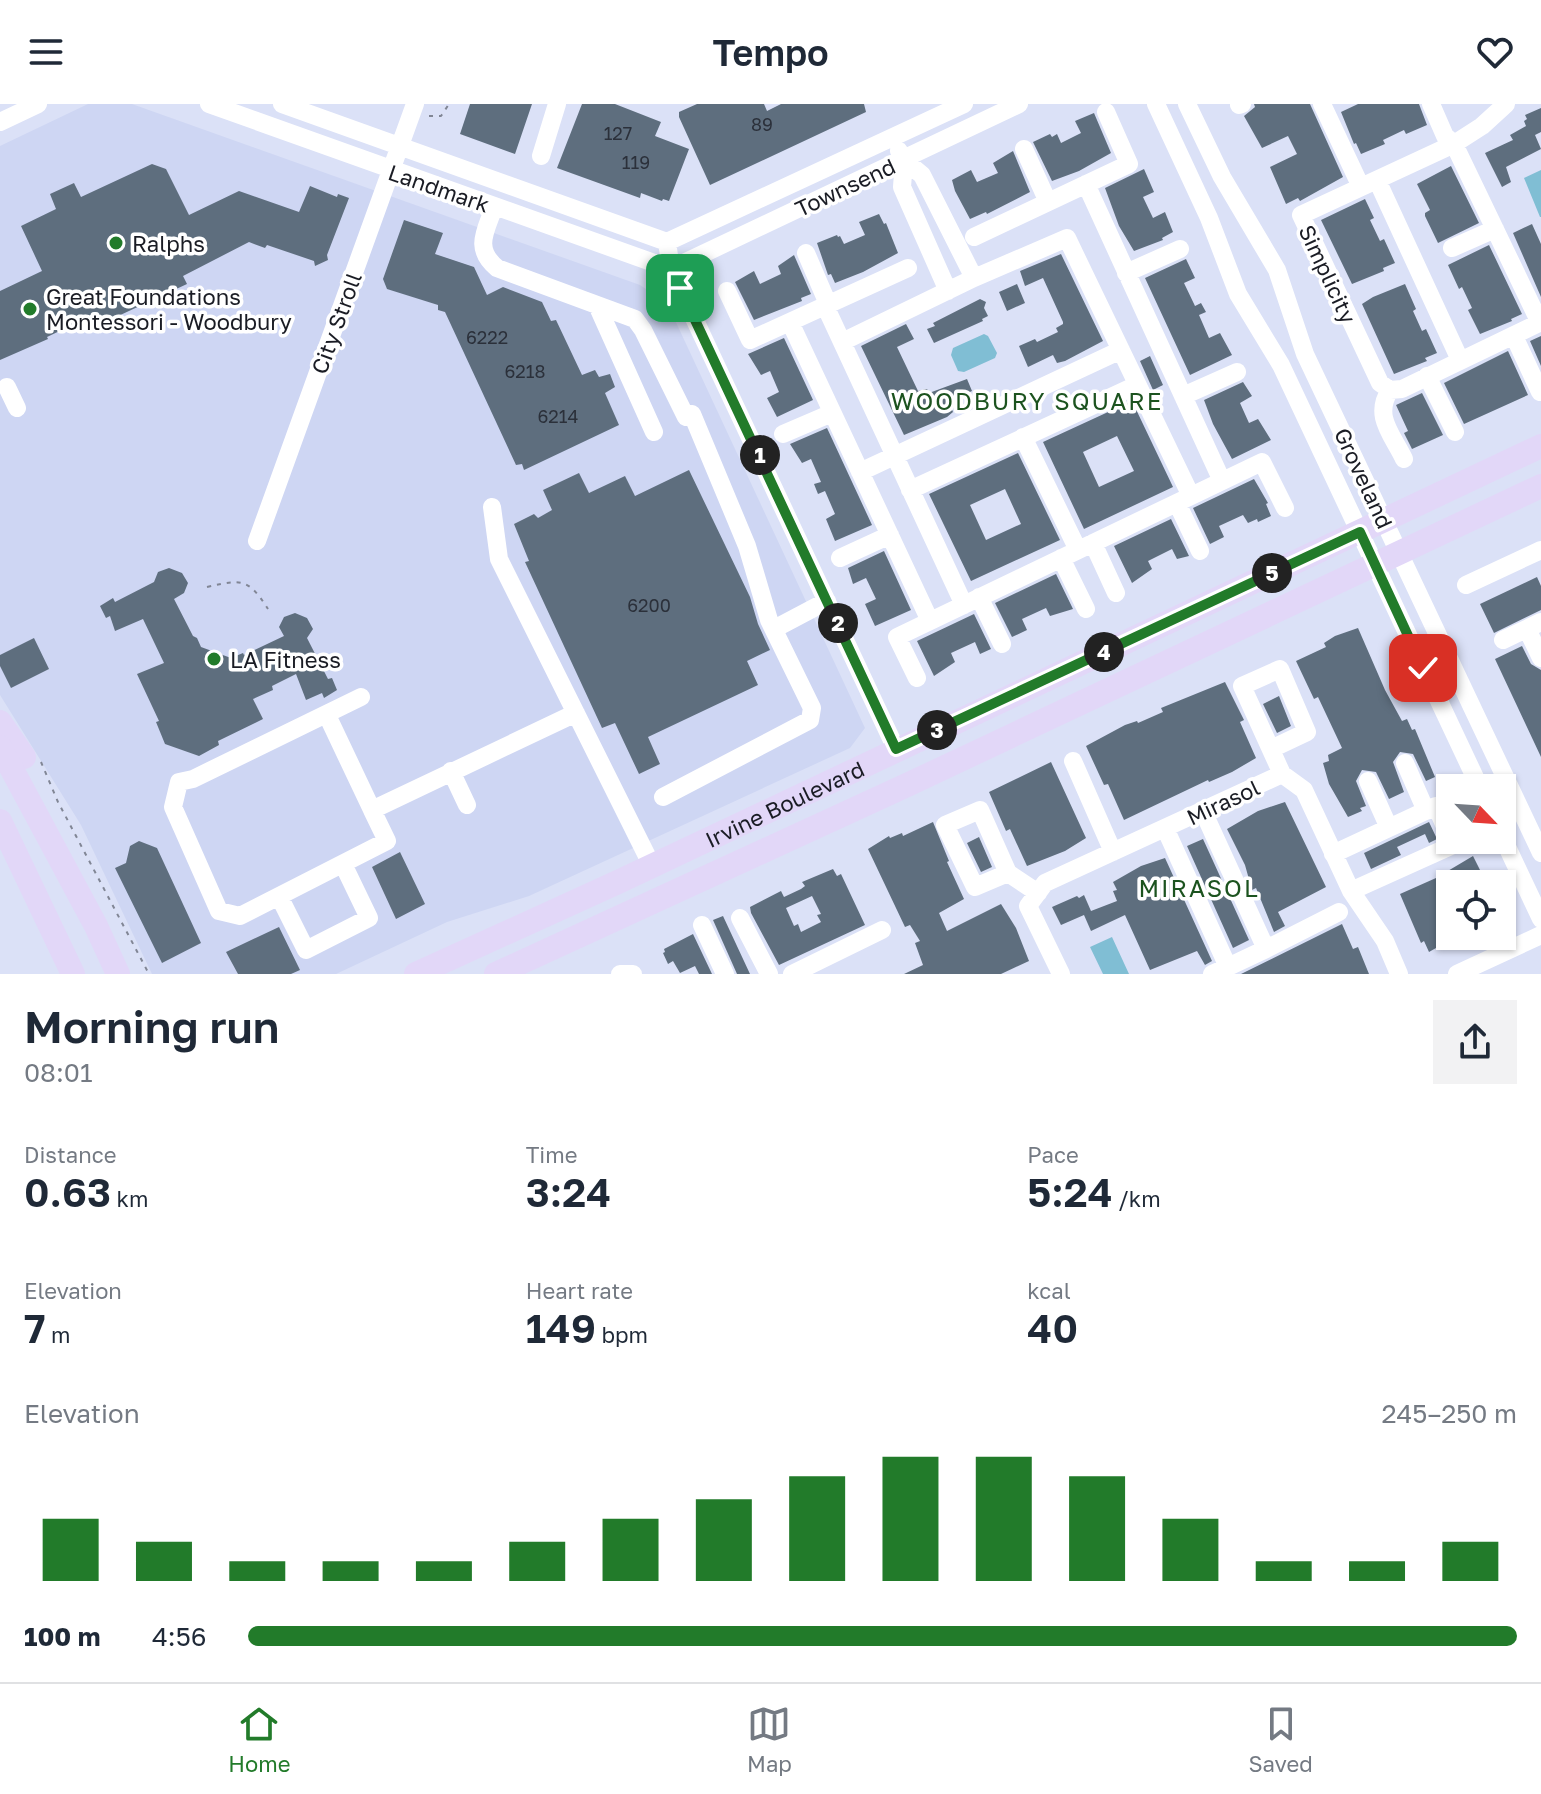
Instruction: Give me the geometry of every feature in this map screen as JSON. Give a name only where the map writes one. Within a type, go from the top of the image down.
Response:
[{"type":"main road","name":"Irvine Boulevard","points":[[416,974],[488,943],[1541,446]]},
{"type":"main road","name":"Irvine Boulevard","points":[[500,973],[1541,486]]},
{"type":"main road","points":[[0,722],[34,774],[37,813]]},
{"type":"main road","points":[[0,747],[118,974]]},
{"type":"main road","points":[[0,821],[73,974]]},
{"type":"street","points":[[0,122],[38,104]]},
{"type":"street","name":"Landmark","points":[[209,104],[671,269]]},
{"type":"street","name":"Landmark","points":[[282,104],[667,242]]},
{"type":"street","points":[[541,156],[557,104]]},
{"type":"street","name":"Townsend","points":[[667,242],[964,104]]},
{"type":"street","name":"Townsend","points":[[671,269],[1019,104]]},
{"type":"street","name":"Groveland","points":[[1156,104],[1209,218],[1238,294],[1281,365],[1473,774]]},
{"type":"street","name":"Groveland","points":[[1187,104],[1222,177],[1277,270],[1305,354],[1541,853]]},
{"type":"street","points":[[1404,459],[1382,415],[1381,403],[1390,390],[1402,389],[1540,322],[1454,144],[1445,136],[1431,104]]},
{"type":"street","name":"Simplicity","points":[[1390,390],[1380,383],[1301,215],[1454,144],[1482,126],[1506,104]]},
{"type":"street","points":[[1327,106],[1460,360]]},
{"type":"street","name":"City Stroll","points":[[257,541],[390,170],[400,146],[422,110]]},
{"type":"street","points":[[974,237],[1129,164],[1106,112]]},
{"type":"street","points":[[893,137],[904,160],[922,175],[974,278]]},
{"type":"street","points":[[1024,149],[1048,202]]},
{"type":"street","points":[[904,160],[902,187],[948,291]]},
{"type":"street","points":[[1086,184],[1222,481]]},
{"type":"street","points":[[494,207],[481,243],[487,260],[497,268],[635,319],[643,330],[689,416],[747,546],[774,629],[812,708],[810,720],[663,797]]},
{"type":"street","points":[[1452,248],[1495,229]]},
{"type":"street","points":[[842,342],[974,278],[1067,238],[1137,385],[1184,500],[1200,551]]},
{"type":"street","points":[[667,242],[671,269],[896,749]]},
{"type":"street","points":[[1126,273],[1180,249]]},
{"type":"street","points":[[806,253],[828,304],[828,312],[910,490],[972,601],[1002,644]]},
{"type":"street","points":[[727,291],[750,340],[908,268]]},
{"type":"street","points":[[597,305],[654,432]]},
{"type":"street","points":[[790,322],[930,621]]},
{"type":"street","points":[[1514,336],[1540,392]]},
{"type":"street","points":[[860,472],[1121,350]]},
{"type":"street","points":[[1183,396],[1237,372]]},
{"type":"street","points":[[1427,376],[1455,432]]},
{"type":"street","points":[[910,490],[1137,385]]},
{"type":"street","points":[[7,387],[17,408]]},
{"type":"street","points":[[783,434],[832,413]]},
{"type":"street","points":[[1023,437],[1077,550],[1116,593]]},
{"type":"street","points":[[917,678],[897,637],[1262,462],[1285,508]]},
{"type":"street","points":[[492,507],[499,559],[652,866]]},
{"type":"street","points":[[840,558],[890,535]]},
{"type":"street","points":[[1077,550],[1086,609]]},
{"type":"street","points":[[1466,585],[1541,550]]},
{"type":"street","points":[[774,629],[827,601]]},
{"type":"street","points":[[1503,640],[1534,625],[1541,658]]},
{"type":"street","points":[[327,715],[387,841],[240,916],[219,911],[173,807],[179,782],[193,779],[361,697]]},
{"type":"street","points":[[372,810],[576,713]]},
{"type":"street","points":[[1271,749],[1282,774]]},
{"type":"street","points":[[1073,761],[1113,852]]},
{"type":"street","points":[[1405,763],[1426,811]]},
{"type":"street","points":[[451,771],[467,805]]},
{"type":"street","name":"Mirasol","points":[[1038,893],[1045,883],[1282,774],[1304,790],[1351,891],[1385,941],[1399,974]]},
{"type":"street","points":[[1368,781],[1389,828]]},
{"type":"street","points":[[1333,854],[1436,806]]},
{"type":"street","points":[[1203,811],[1266,949]]},
{"type":"street","points":[[1165,828],[1220,971],[1339,912]]},
{"type":"street","points":[[1351,891],[1436,853]]},
{"type":"street","points":[[1510,854],[1541,919]]},
{"type":"street","points":[[279,896],[306,950],[369,918],[343,864]]},
{"type":"street","points":[[1008,873],[1038,893],[1028,906],[1061,974]]},
{"type":"street","points":[[740,918],[769,974]]},
{"type":"street","points":[[702,925],[725,974]]},
{"type":"street","points":[[792,974],[822,967],[882,930]]},
{"type":"street","points":[[1457,974],[1541,935]]},
{"type":"street","points":[[488,943],[500,973]]},
{"type":"street","points":[[620,974],[633,974]]},
{"type":"path","points":[[422,110],[441,116],[449,104]]},
{"type":"path","points":[[207,587],[234,581],[247,583],[255,589],[268,609]]},
{"type":"path","points":[[37,755],[58,802],[149,974]]},
{"type":"shaded area","points":[[88,104],[132,104],[640,285],[667,303],[865,728],[850,748],[529,896],[447,922],[336,974],[152,974],[81,825],[0,695],[0,146]]},
{"type":"shaded area","points":[[1541,170],[1541,217],[1540,217],[1524,178]]},
{"type":"shaded area","points":[[984,334],[997,353],[995,358],[964,372],[958,371],[951,355],[953,348]]},
{"type":"shaded area","points":[[1112,937],[1129,974],[1103,974],[1090,947]]},
{"type":"building","points":[[470,104],[532,104],[515,154],[460,134]]},
{"type":"building","points":[[582,104],[615,104],[661,122],[655,136],[689,149],[669,201],[641,193],[640,198],[557,168]]},
{"type":"building","points":[[697,104],[764,104],[767,111],[781,104],[864,104],[866,112],[710,185],[679,117],[679,112]]},
{"type":"building","points":[[1254,104],[1310,104],[1343,177],[1300,201],[1298,198],[1286,204],[1270,167],[1297,154],[1288,136],[1262,148],[1244,116],[1255,107]]},
{"type":"building","points":[[1358,104],[1419,104],[1427,125],[1406,134],[1404,130],[1383,140],[1385,144],[1361,154],[1341,112]]},
{"type":"building","points":[[1541,108],[1541,132],[1535,135],[1541,149],[1506,167],[1511,182],[1502,187],[1485,153],[1513,140],[1510,135],[1526,126],[1525,115]]},
{"type":"building","points":[[1094,113],[1111,153],[1079,171],[1052,181],[1033,142],[1057,134],[1061,143],[1081,133],[1075,121]]},
{"type":"building","points":[[1013,151],[1030,192],[987,214],[970,219],[952,180],[971,170],[977,182],[998,173],[993,163]]},
{"type":"building","name":"Ralphs","points":[[152,164],[166,169],[189,215],[239,191],[299,212],[310,186],[337,197],[338,194],[349,198],[327,255],[328,260],[315,266],[314,261],[249,242],[183,276],[187,284],[101,324],[96,316],[68,327],[0,360],[0,291],[42,271],[21,226],[56,209],[50,194],[74,183],[81,197]]},
{"type":"building","points":[[1451,166],[1479,223],[1438,243],[1425,216],[1430,210],[1417,184]]},
{"type":"building","points":[[1144,169],[1154,192],[1143,197],[1153,218],[1165,212],[1173,232],[1163,240],[1134,251],[1119,226],[1105,188]]},
{"type":"building","points":[[1365,199],[1374,218],[1370,220],[1380,241],[1384,239],[1395,263],[1352,284],[1321,220]]},
{"type":"building","points":[[879,214],[898,253],[835,283],[831,274],[828,275],[817,243],[837,235],[844,244],[865,235],[859,222]]},
{"type":"building","points":[[404,220],[443,233],[435,254],[474,267],[487,295],[503,287],[542,302],[551,321],[556,320],[582,375],[595,370],[599,377],[610,374],[615,387],[605,393],[619,425],[524,470],[522,464],[516,465],[445,312],[438,310],[438,305],[387,289],[383,279]]},
{"type":"building","points":[[1532,224],[1541,244],[1541,297],[1513,233]]},
{"type":"building","points":[[1489,245],[1522,314],[1480,334],[1468,310],[1472,308],[1448,265]]},
{"type":"building","points":[[1061,254],[1103,341],[1065,361],[1057,363],[1053,355],[1028,367],[1019,346],[1058,332],[1056,328],[1063,322],[1043,278],[1025,286],[1020,271]]},
{"type":"building","points":[[794,255],[811,294],[801,298],[802,301],[754,320],[735,282],[754,271],[760,284],[781,274],[778,266]]},
{"type":"building","points":[[1186,259],[1195,278],[1184,283],[1195,306],[1201,303],[1206,312],[1199,315],[1209,338],[1220,333],[1232,355],[1190,375],[1145,278]]},
{"type":"building","points":[[1017,284],[1025,303],[1007,311],[999,292]]},
{"type":"building","points":[[1405,284],[1422,331],[1426,329],[1437,353],[1425,358],[1427,361],[1394,374],[1362,304]]},
{"type":"building","points":[[980,299],[986,302],[984,308],[988,316],[983,321],[934,343],[927,329],[935,326],[933,323]]},
{"type":"building","points":[[906,324],[914,339],[897,347],[918,391],[927,389],[929,393],[967,379],[972,391],[949,402],[953,412],[947,417],[904,435],[861,346]]},
{"type":"building","points":[[1541,336],[1541,366],[1530,341]]},
{"type":"building","points":[[784,338],[813,400],[777,417],[767,398],[779,392],[770,371],[761,375],[748,354]]},
{"type":"building","points":[[1508,351],[1528,395],[1464,424],[1444,383]]},
{"type":"building","points":[[1150,356],[1163,385],[1153,390],[1140,361]]},
{"type":"building","points":[[1243,382],[1252,396],[1240,403],[1249,423],[1258,419],[1271,440],[1232,459],[1204,400]]},
{"type":"building","points":[[1422,393],[1443,435],[1412,449],[1396,405]]},
{"type":"building","points":[[1132,401],[1173,487],[1084,529],[1043,442]],"holes":[[[1117,436],[1134,471],[1099,487],[1083,452]]]},
{"type":"building","points":[[827,428],[872,525],[835,541],[826,519],[835,514],[825,491],[818,494],[814,484],[821,482],[811,459],[802,463],[790,444]]},
{"type":"building","points":[[1018,453],[1060,540],[971,581],[929,494]],"holes":[[[1005,489],[1021,524],[986,540],[970,505]]]},
{"type":"building","points":[[689,470],[750,597],[770,650],[747,661],[758,685],[648,737],[660,764],[639,774],[615,723],[602,728],[525,562],[529,561],[514,524],[534,514],[538,518],[552,510],[543,490],[579,473],[589,493],[625,476],[635,496]]},
{"type":"building","points":[[1254,479],[1268,503],[1271,516],[1248,523],[1243,515],[1219,526],[1224,537],[1210,544],[1193,508]]},
{"type":"building","points":[[1171,519],[1189,556],[1177,559],[1172,549],[1148,561],[1152,569],[1132,583],[1114,546]]},
{"type":"building","points":[[884,551],[911,610],[875,626],[865,604],[876,599],[866,578],[853,584],[848,568]]},
{"type":"building","points":[[169,568],[182,573],[188,583],[184,593],[174,599],[201,647],[231,658],[244,655],[284,636],[279,627],[284,617],[295,613],[307,618],[313,629],[307,638],[337,690],[324,698],[322,693],[306,700],[296,674],[253,699],[263,719],[218,741],[219,745],[199,756],[165,744],[156,722],[159,721],[137,674],[164,663],[143,619],[115,631],[110,616],[106,618],[100,606],[113,598],[115,602],[154,582],[158,572]]},
{"type":"building","points":[[1056,574],[1073,609],[1050,616],[1046,608],[1022,619],[1027,630],[1012,637],[995,603]]},
{"type":"building","points":[[1537,577],[1541,586],[1541,610],[1494,633],[1480,604]]},
{"type":"building","points":[[974,614],[991,649],[980,654],[975,642],[951,653],[955,662],[934,676],[917,641]]},
{"type":"building","points":[[1358,628],[1385,690],[1402,721],[1407,719],[1412,730],[1415,729],[1435,777],[1426,781],[1413,754],[1400,752],[1393,762],[1404,792],[1389,799],[1376,772],[1362,770],[1356,781],[1366,806],[1348,817],[1329,784],[1323,763],[1329,761],[1328,755],[1342,748],[1318,697],[1314,699],[1296,661],[1326,647],[1324,643],[1335,636]]},
{"type":"building","points":[[34,638],[49,669],[11,688],[0,666],[0,655]]},
{"type":"building","points":[[1522,646],[1531,664],[1541,670],[1541,757],[1495,659]]},
{"type":"building","points":[[1225,682],[1244,720],[1240,722],[1256,758],[1232,772],[1208,780],[1124,820],[1086,746],[1125,725],[1163,712],[1161,708]]},
{"type":"building","points":[[1279,696],[1291,726],[1277,733],[1263,704]]},
{"type":"building","points":[[1051,762],[1086,838],[1065,851],[1027,866],[1010,829],[1006,831],[989,792]]},
{"type":"building","points":[[1285,802],[1326,887],[1278,912],[1285,926],[1274,932],[1256,888],[1252,890],[1245,865],[1227,829],[1258,811]]},
{"type":"building","points":[[933,822],[964,899],[939,913],[947,931],[1001,904],[1016,928],[1029,961],[1001,974],[904,974],[923,965],[915,943],[920,941],[910,925],[905,927],[868,849],[889,836],[902,833],[903,836]]},
{"type":"building","points":[[1429,822],[1436,837],[1429,843],[1425,834],[1397,847],[1401,855],[1371,869],[1364,853]]},
{"type":"building","points":[[979,837],[992,867],[981,872],[967,843]]},
{"type":"building","points":[[1203,839],[1249,940],[1233,948],[1187,846]]},
{"type":"building","points":[[139,841],[157,848],[201,943],[162,963],[115,868],[126,863],[130,846]]},
{"type":"building","points":[[400,852],[425,904],[396,919],[372,867]]},
{"type":"building","points":[[1473,856],[1480,870],[1449,870]]},
{"type":"building","points":[[1165,858],[1212,961],[1205,965],[1197,951],[1150,970],[1125,915],[1091,931],[1084,915],[1061,925],[1052,907],[1084,895],[1091,911],[1117,901],[1113,882],[1141,866]]},
{"type":"building","points":[[833,869],[837,876],[841,874],[865,925],[779,965],[750,907],[781,891],[784,897],[801,889],[805,886],[802,882]],"holes":[[[812,896],[821,914],[817,915],[821,922],[801,932],[798,924],[794,926],[786,908]]]},
{"type":"building","points":[[1436,878],[1436,948],[1429,952],[1424,941],[1421,943],[1400,894]]},
{"type":"building","points":[[723,916],[750,974],[737,974],[713,920]]},
{"type":"building","points":[[1342,924],[1353,949],[1358,947],[1369,974],[1241,974]]},
{"type":"building","points":[[279,927],[300,970],[291,974],[238,974],[226,952]]},
{"type":"building","points":[[693,934],[712,974],[699,974],[695,966],[680,973],[673,961],[668,964],[664,949]]},
{"type":"place","name":"Ralphs","points":[[116,243]]},
{"type":"place","name":"Great Foundations Montessori - Woodbury","points":[[30,309]]},
{"type":"place","name":"LA Fitness","points":[[214,659]]},
{"type":"district","name":"WOODBURY SQUARE","points":[[1027,400]]},
{"type":"district","name":"MIRASOL","points":[[1199,887]]},
{"type":"route","points":[[680,288],[896,749],[1360,532],[1423,668]]}]
